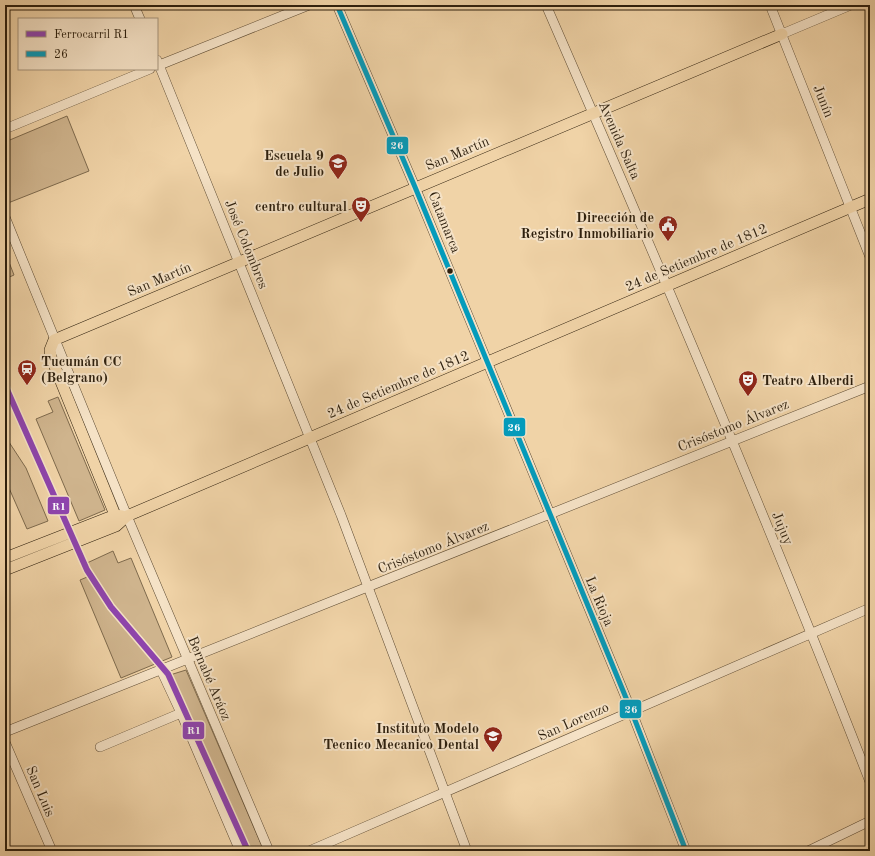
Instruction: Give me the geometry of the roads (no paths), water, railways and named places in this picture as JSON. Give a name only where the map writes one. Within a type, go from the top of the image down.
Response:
[{"type":"main road","name":"San Martín","points":[[54,340],[593,112],[782,34]]},
{"type":"main road","name":"24 de Setiembre de 1812","points":[[5,570],[116,526],[127,516],[870,199]]},
{"type":"main road","points":[[54,340],[50,350],[51,357],[115,515]]},
{"type":"main road","points":[[5,558],[115,515],[127,516]]},
{"type":"street","points":[[134,5],[140,18]]},
{"type":"street","points":[[158,64],[310,5]]},
{"type":"street","name":"Catamarca","points":[[337,5],[415,187],[487,363]]},
{"type":"street","name":"Avenida Salta","points":[[546,5],[668,285]]},
{"type":"street","name":"Junín","points":[[770,5],[870,257]]},
{"type":"street","name":"San Martín","points":[[782,34],[851,5]]},
{"type":"street","name":"José Colombres","points":[[158,64],[239,261],[368,588],[467,851]]},
{"type":"street","points":[[5,128],[148,70]]},
{"type":"street","name":"Bernabé Aráoz","points":[[5,216],[54,340],[186,659],[269,851]]},
{"type":"street","name":"Jujuy","points":[[668,285],[812,632],[870,782]]},
{"type":"street","name":"La Rioja","points":[[487,363],[631,710],[686,851]]},
{"type":"street","name":"Crisóstomo Álvarez","points":[[5,732],[870,386]]},
{"type":"street","name":"San Lorenzo","points":[[309,851],[631,710],[870,608]]},
{"type":"street","points":[[161,670],[181,712],[240,851]]},
{"type":"street","points":[[100,747],[181,712]]},
{"type":"street","name":"San Luis","points":[[5,742],[52,851]]},
{"type":"street","points":[[808,851],[870,821]]},
{"type":"rail line","name":"R1","points":[[5,385],[87,570],[111,607],[168,674],[248,851]]},
{"type":"place","name":"Escuela 9 de Julio","points":[[338,180]]},
{"type":"place","name":"centro cultural","points":[[361,223]]},
{"type":"place","name":"Dirección de Registro Inmobiliario","points":[[668,242]]},
{"type":"place","name":"Tucumán CC (Belgrano)","points":[[27,386]]},
{"type":"place","name":"Teatro Alberdi","points":[[748,397]]},
{"type":"place","name":"Instituto Modelo Tecnico Mecanico Dental","points":[[493,753]]}]
